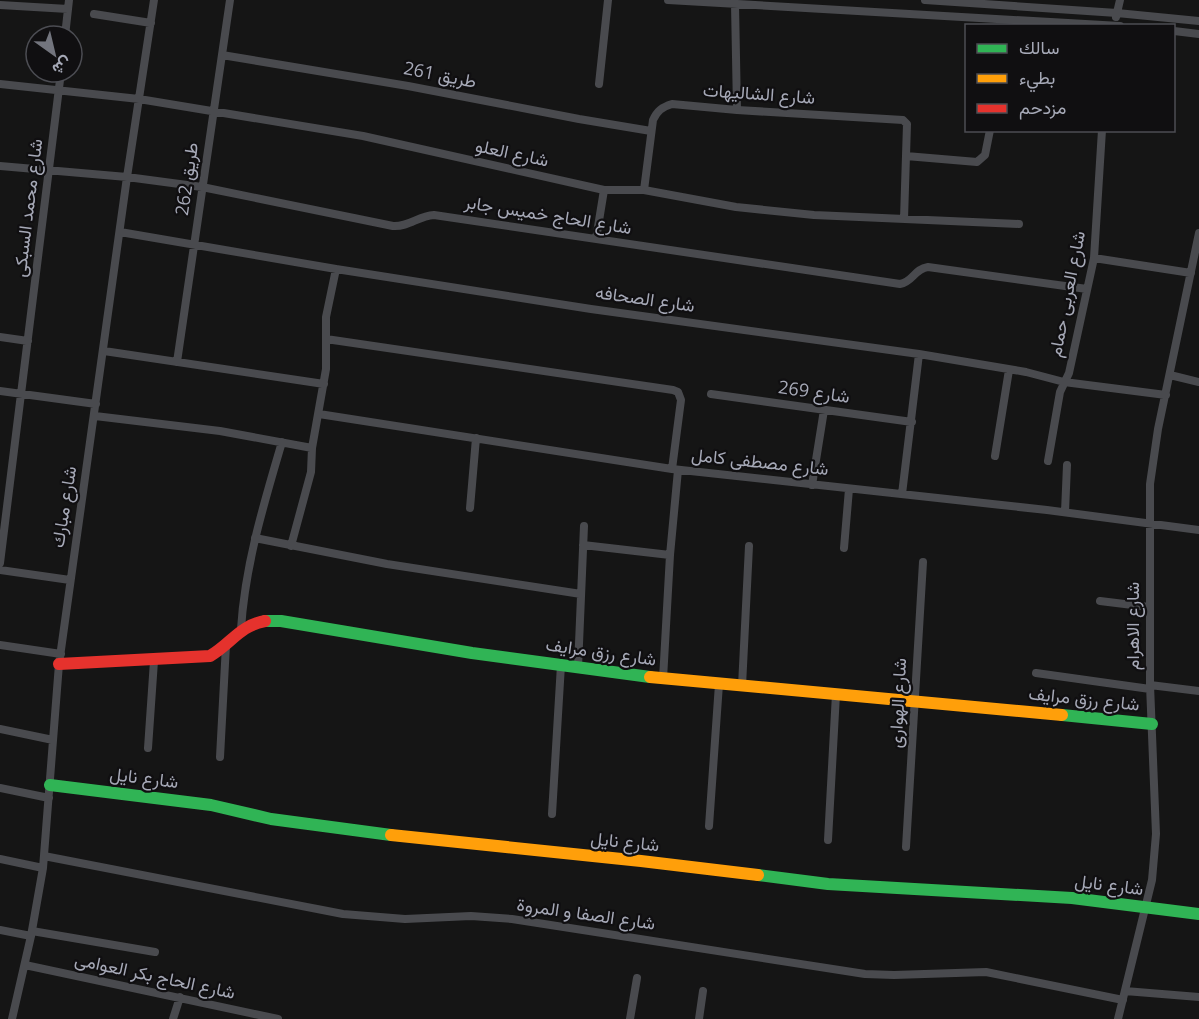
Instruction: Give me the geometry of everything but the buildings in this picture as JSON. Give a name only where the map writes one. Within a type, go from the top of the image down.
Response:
[{"type":"street","name":"شارع مبارك","points":[[12,1019],[32,934],[43,868],[60,659],[70,580],[154,0]]},
{"type":"street","name":"طريق 262","points":[[177,362],[230,0]]},
{"type":"street","points":[[599,84],[608,0]]},
{"type":"street","points":[[668,0],[735,4],[779,3],[1100,24]]},
{"type":"street","points":[[926,0],[986,2],[1199,21]]},
{"type":"street","points":[[1115,24],[1120,0]]},
{"type":"street","points":[[735,4],[737,110]]},
{"type":"street","points":[[0,5],[68,5],[66,24]]},
{"type":"street","points":[[94,14],[151,23]]},
{"type":"street","points":[[1175,31],[1199,34]]},
{"type":"street","name":"طريق 261","points":[[222,55],[651,130]]},
{"type":"street","name":"شارع العلو","points":[[0,84],[139,99],[380,139],[604,190],[644,190],[736,207],[814,215],[1019,224]]},
{"type":"street","name":"شارع محمد السبكى","points":[[0,563],[60,84]]},
{"type":"street","name":"شارع الشاليهات","points":[[644,190],[651,130],[657,113],[663,107],[672,104],[905,121],[907,124],[904,219]]},
{"type":"street","points":[[906,156],[977,162],[985,155],[990,132]]},
{"type":"street","name":"شارع العربى حمام","points":[[1048,461],[1060,392],[1069,373],[1094,258],[1102,132]]},
{"type":"street","name":"شارع الحاج خميس جابر","points":[[0,166],[127,177],[202,187],[393,226],[405,225],[422,217],[434,215],[900,284],[907,282],[919,269],[928,267],[1087,289]]},
{"type":"street","points":[[596,239],[604,190]]},
{"type":"street","name":"شارع الصحافه","points":[[120,232],[591,309],[920,354],[1064,382],[1166,395]]},
{"type":"street","name":"شارع الاهرام","points":[[1118,1019],[1152,880],[1156,834],[1150,687],[1150,484],[1158,429],[1199,237]]},
{"type":"street","points":[[1094,258],[1191,273]]},
{"type":"street","points":[[291,546],[311,472],[312,448],[326,369],[326,317],[336,269]]},
{"type":"street","points":[[0,337],[27,341]]},
{"type":"street","points":[[326,339],[678,392],[681,400],[663,679]]},
{"type":"street","points":[[104,351],[324,384]]},
{"type":"street","points":[[903,494],[920,354]]},
{"type":"street","points":[[994,456],[1009,370]]},
{"type":"street","points":[[1170,375],[1199,382]]},
{"type":"street","points":[[0,391],[96,404]]},
{"type":"street","name":"شارع 269","points":[[711,394],[912,422]]},
{"type":"street","points":[[812,485],[824,410]]},
{"type":"street","name":"شارع مصطفى كامل","points":[[319,414],[675,470],[1065,512],[1199,530]]},
{"type":"street","points":[[95,416],[158,422],[312,448]]},
{"type":"street","points":[[470,508],[476,438]]},
{"type":"street","points":[[0,645],[60,659],[154,660],[210,656],[226,645],[241,629],[242,607],[255,538],[282,442]]},
{"type":"street","points":[[1065,512],[1067,465]]},
{"type":"street","points":[[844,548],[849,489]]},
{"type":"street","points":[[578,667],[584,526]]},
{"type":"street","points":[[255,538],[387,564],[581,594]]},
{"type":"street","points":[[583,545],[670,555]]},
{"type":"street","points":[[742,686],[749,546]]},
{"type":"street","name":"شارع الهوارى","points":[[906,847],[923,562]]},
{"type":"street","points":[[0,570],[70,580]]},
{"type":"street","points":[[1100,601],[1149,607]]},
{"type":"street","name":"شارع رزق مرايف","points":[[241,629],[256,621],[281,621],[466,652],[663,679],[1049,712],[1152,724]]},
{"type":"street","points":[[220,757],[226,645]]},
{"type":"street","points":[[148,748],[154,660]]},
{"type":"street","points":[[552,813],[561,665]]},
{"type":"street","points":[[1036,673],[1199,691]]},
{"type":"street","points":[[710,826],[719,684]]},
{"type":"street","points":[[828,840],[836,694]]},
{"type":"street","points":[[0,729],[53,740]]},
{"type":"street","name":"شارع نايل","points":[[50,784],[211,805],[271,819],[432,841],[641,861],[838,885],[1015,893],[1199,914]]},
{"type":"street","points":[[0,788],[48,798]]},
{"type":"street","name":"شارع الصفا و المروة","points":[[44,856],[342,914],[414,919],[471,916],[512,919],[846,971],[894,975],[986,972],[1124,995],[1199,997]]},
{"type":"street","points":[[0,859],[43,868]]},
{"type":"street","points":[[0,930],[155,952]]},
{"type":"street","name":"شارع الحاج بكر العوامى","points":[[25,965],[180,997],[251,1016],[278,1019]]},
{"type":"street","points":[[630,1019],[637,978]]},
{"type":"street","points":[[699,1019],[704,991]]},
{"type":"street","points":[[173,1019],[180,997]]},
{"type":"traffic: fast","points":[[265,621],[281,621],[472,653],[650,677]]},
{"type":"traffic: fast","points":[[1062,715],[1152,724]]},
{"type":"traffic: fast","points":[[50,785],[211,805],[271,819],[391,835]]},
{"type":"traffic: fast","points":[[758,875],[828,884],[1072,898],[1199,914]]},
{"type":"traffic: slow","points":[[650,677],[1062,715]]},
{"type":"traffic: slow","points":[[391,835],[758,875]]},
{"type":"traffic: jam","points":[[59,664],[210,656],[242,631],[265,621]]}]
